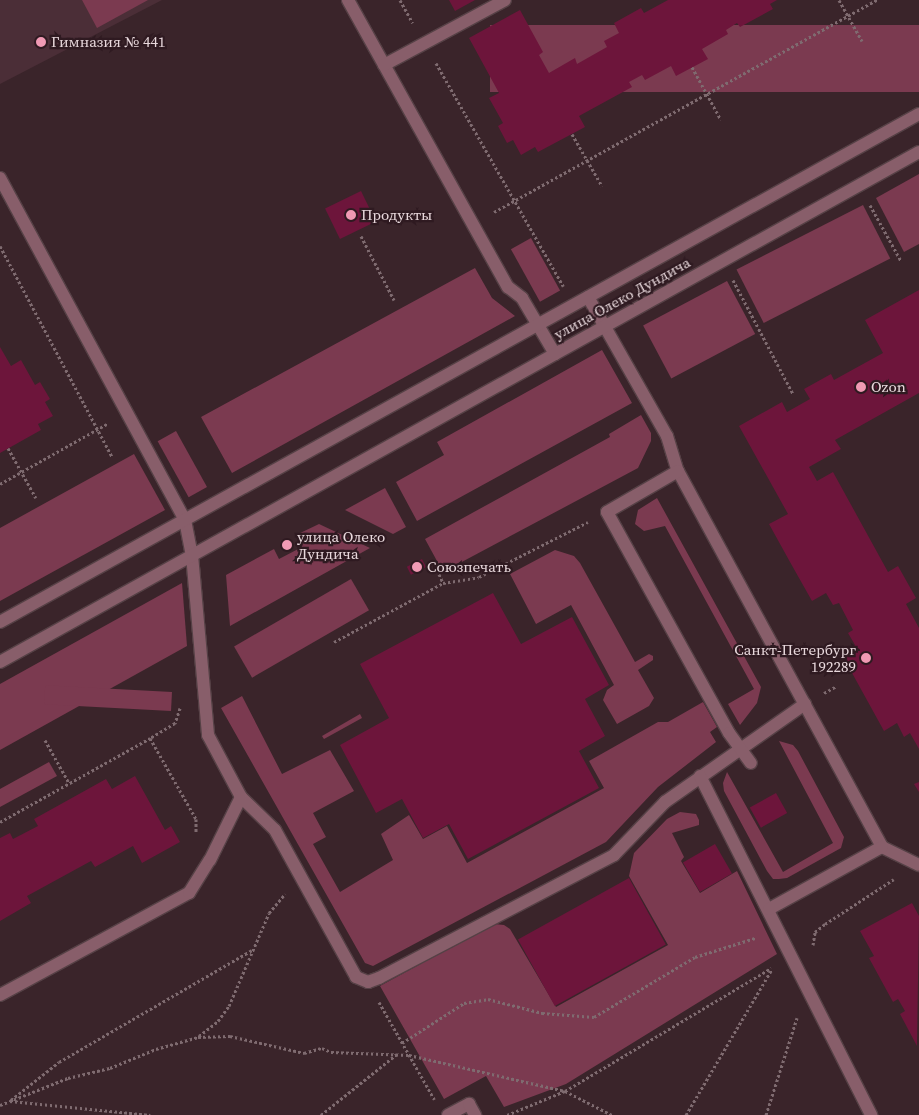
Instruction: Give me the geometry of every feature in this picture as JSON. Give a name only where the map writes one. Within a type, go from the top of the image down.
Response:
[{"type":"street","points":[[348,0],[508,287],[522,298],[555,354]]},
{"type":"street","points":[[384,65],[505,0]]},
{"type":"street","name":"улица Олеко Дундича","points":[[0,622],[919,114]]},
{"type":"street","name":"улица Олеко Дундича","points":[[0,662],[919,152]]},
{"type":"street","points":[[0,178],[185,520],[192,555],[208,735],[241,797],[275,830],[356,977],[368,982],[614,855],[665,802],[805,704]]},
{"type":"street","points":[[588,297],[666,436],[678,472],[882,847],[917,865]]},
{"type":"street","points":[[678,472],[607,512],[729,732],[741,747],[750,763]]},
{"type":"street","points":[[700,776],[769,909],[871,1115]]},
{"type":"street","points":[[0,995],[189,893],[210,860],[241,797]]},
{"type":"street","points":[[769,909],[882,847]]},
{"type":"street","points":[[443,1111],[469,1104],[475,1115]]},
{"type":"path","points":[[400,0],[565,288]]},
{"type":"path","points":[[839,0],[862,42]]},
{"type":"path","points":[[494,212],[877,0]]},
{"type":"path","points":[[692,67],[721,120]]},
{"type":"path","points":[[572,134],[602,186]]},
{"type":"path","points":[[860,185],[901,261]]},
{"type":"path","points":[[361,236],[394,300]]},
{"type":"path","points":[[0,246],[112,457]]},
{"type":"path","points":[[722,262],[793,394]]},
{"type":"path","points":[[0,484],[128,413]]},
{"type":"path","points":[[8,448],[36,498]]},
{"type":"path","points":[[334,642],[443,583],[480,577],[607,512]]},
{"type":"path","points":[[438,574],[443,583]]},
{"type":"path","points":[[0,822],[175,723],[180,702]]},
{"type":"path","points":[[150,738],[196,819],[193,840]]},
{"type":"path","points":[[45,740],[69,783]]},
{"type":"path","points":[[814,952],[812,943],[815,932],[917,865]]},
{"type":"path","points":[[198,1037],[218,1021],[229,1006],[269,913],[300,877]]},
{"type":"path","points":[[402,1043],[464,1004],[488,999],[542,1012],[594,1017],[695,957],[751,938]]},
{"type":"path","points":[[791,954],[812,943]]},
{"type":"path","points":[[10,1101],[59,1062],[252,950]]},
{"type":"path","points":[[507,1115],[566,1091],[773,966],[686,1115]]},
{"type":"path","points":[[368,982],[443,1111]]},
{"type":"path","points":[[766,1115],[794,1022],[811,995]]},
{"type":"path","points":[[0,1105],[68,1078],[110,1068],[156,1049],[198,1037],[230,1036],[304,1053],[322,1048],[331,1052],[398,1053],[409,1055],[566,1091],[612,1115]]},
{"type":"path","points":[[321,1115],[398,1053]]},
{"type":"path","points":[[10,1101],[150,1115]]},
{"type":"shaded area","name":"Гимназия № 441","points":[[0,0],[162,0],[0,84]]},
{"type":"shaded area","points":[[82,0],[148,0],[97,28]]},
{"type":"shaded area","points":[[490,25],[919,25],[919,92],[490,92]]},
{"type":"shaded area","points":[[919,174],[919,244],[904,252],[876,198]]},
{"type":"shaded area","points":[[863,205],[890,258],[764,323],[736,269]]},
{"type":"shaded area","points":[[531,238],[560,290],[540,302],[511,249]]},
{"type":"shaded area","points":[[475,268],[492,298],[515,316],[232,473],[201,417]]},
{"type":"shaded area","points":[[727,281],[755,334],[671,379],[643,326]]},
{"type":"shaded area","points":[[602,350],[632,403],[417,521],[396,482],[444,455],[437,442]]},
{"type":"shaded area","points":[[641,415],[651,433],[651,441],[638,468],[443,572],[425,539],[610,437],[609,434]]},
{"type":"shaded area","points":[[176,431],[207,487],[189,497],[158,441]]},
{"type":"shaded area","points":[[134,454],[165,510],[0,601],[0,528]]},
{"type":"shaded area","points":[[385,488],[406,527],[393,534],[345,510]]},
{"type":"shaded area","points":[[657,498],[761,687],[757,703],[740,725],[728,704],[754,689],[665,526],[644,531],[635,524],[638,510]]},
{"type":"shaded area","points":[[319,524],[370,548],[230,626],[226,575],[274,549],[279,559],[302,547],[296,535]]},
{"type":"shaded area","points":[[555,550],[574,556],[580,563],[635,662],[649,654],[653,656],[653,660],[638,670],[654,698],[649,706],[617,724],[603,700],[607,690],[614,685],[571,605],[536,624],[510,574]]},
{"type":"shaded area","points":[[351,579],[369,610],[252,678],[234,646]]},
{"type":"shaded area","points":[[182,583],[187,646],[0,750],[0,684]]},
{"type":"shaded area","points":[[45,685],[172,692],[171,711],[44,704]]},
{"type":"shaded area","points":[[242,696],[282,774],[330,750],[354,791],[313,813],[326,837],[313,844],[340,892],[393,860],[381,834],[409,815],[423,839],[447,826],[467,863],[604,788],[589,761],[658,722],[668,722],[703,702],[717,727],[710,732],[716,742],[658,787],[606,842],[373,966],[365,963],[221,708]]},
{"type":"shaded area","points":[[360,714],[362,718],[324,739],[322,736]]},
{"type":"shaded area","points":[[779,741],[793,745],[798,751],[844,837],[841,848],[787,878],[773,879],[724,791],[723,783],[727,772],[783,872],[833,843]]},
{"type":"shaded area","points":[[49,762],[57,776],[0,807],[0,789]]},
{"type":"shaded area","points":[[680,812],[696,814],[699,820],[699,825],[672,833],[684,857],[681,861],[700,893],[737,871],[777,954],[566,1084],[504,1107],[486,1076],[444,1099],[380,986],[494,924],[504,925],[510,929],[556,1007],[668,945],[629,876],[634,853],[667,819]]},
{"type":"building","points":[[449,0],[475,0],[455,11]]},
{"type":"building","points":[[668,0],[777,0],[770,4],[773,9],[740,27],[737,23],[726,30],[728,34],[702,49],[708,59],[676,76],[671,66],[645,80],[642,75],[629,82],[632,87],[579,116],[585,127],[538,152],[535,147],[521,155],[513,140],[507,143],[498,126],[503,123],[489,98],[499,93],[469,38],[520,10],[543,52],[539,55],[549,73],[575,58],[577,64],[607,47],[604,41],[619,33],[614,23],[641,8],[644,13]]},
{"type":"building","name":"Продукты","points":[[361,191],[376,222],[340,239],[325,209]]},
{"type":"building","points":[[919,290],[919,393],[835,440],[841,449],[809,467],[817,481],[833,472],[888,572],[898,566],[916,598],[906,604],[919,628],[919,749],[910,733],[904,737],[897,723],[884,731],[841,653],[855,645],[848,633],[853,630],[839,603],[833,605],[826,593],[812,601],[790,562],[769,524],[788,514],[739,426],[782,402],[787,412],[810,399],[804,389],[831,374],[834,380],[883,353],[865,320]]},
{"type":"building","points":[[0,347],[11,366],[21,360],[35,385],[40,382],[50,399],[45,402],[53,416],[38,424],[41,430],[0,453]]},
{"type":"building","name":"Союзпечать","points":[[422,559],[426,567],[411,575],[407,567]]},
{"type":"building","points":[[493,593],[521,644],[572,617],[609,685],[585,699],[605,736],[579,751],[599,788],[468,859],[449,824],[423,838],[402,799],[376,813],[340,745],[389,718],[360,664]]},
{"type":"building","points":[[135,776],[165,830],[171,826],[180,842],[142,863],[133,846],[95,867],[91,861],[27,896],[31,903],[0,921],[0,838],[10,833],[13,839],[38,826],[34,819],[106,779],[112,789]]},
{"type":"building","points":[[919,782],[919,792],[914,784]]},
{"type":"building","points":[[776,793],[787,813],[761,828],[750,808]]},
{"type":"building","points":[[715,844],[732,873],[700,892],[683,862]]},
{"type":"building","points":[[629,878],[666,944],[555,1006],[518,940]]},
{"type":"building","points":[[912,903],[919,916],[917,1046],[900,1014],[905,1011],[898,999],[893,1002],[869,958],[874,956],[860,931]]},
{"type":"place","name":"Гимназия № 441","points":[[41,42]]},
{"type":"place","name":"Продукты","points":[[351,215]]},
{"type":"place","name":"Ozon","points":[[861,387]]},
{"type":"place","name":"улица Олеко Дундича","points":[[287,545]]},
{"type":"place","name":"Союзпечать","points":[[417,567]]},
{"type":"place","name":"Санкт-Петербург 192289","points":[[866,658]]}]
